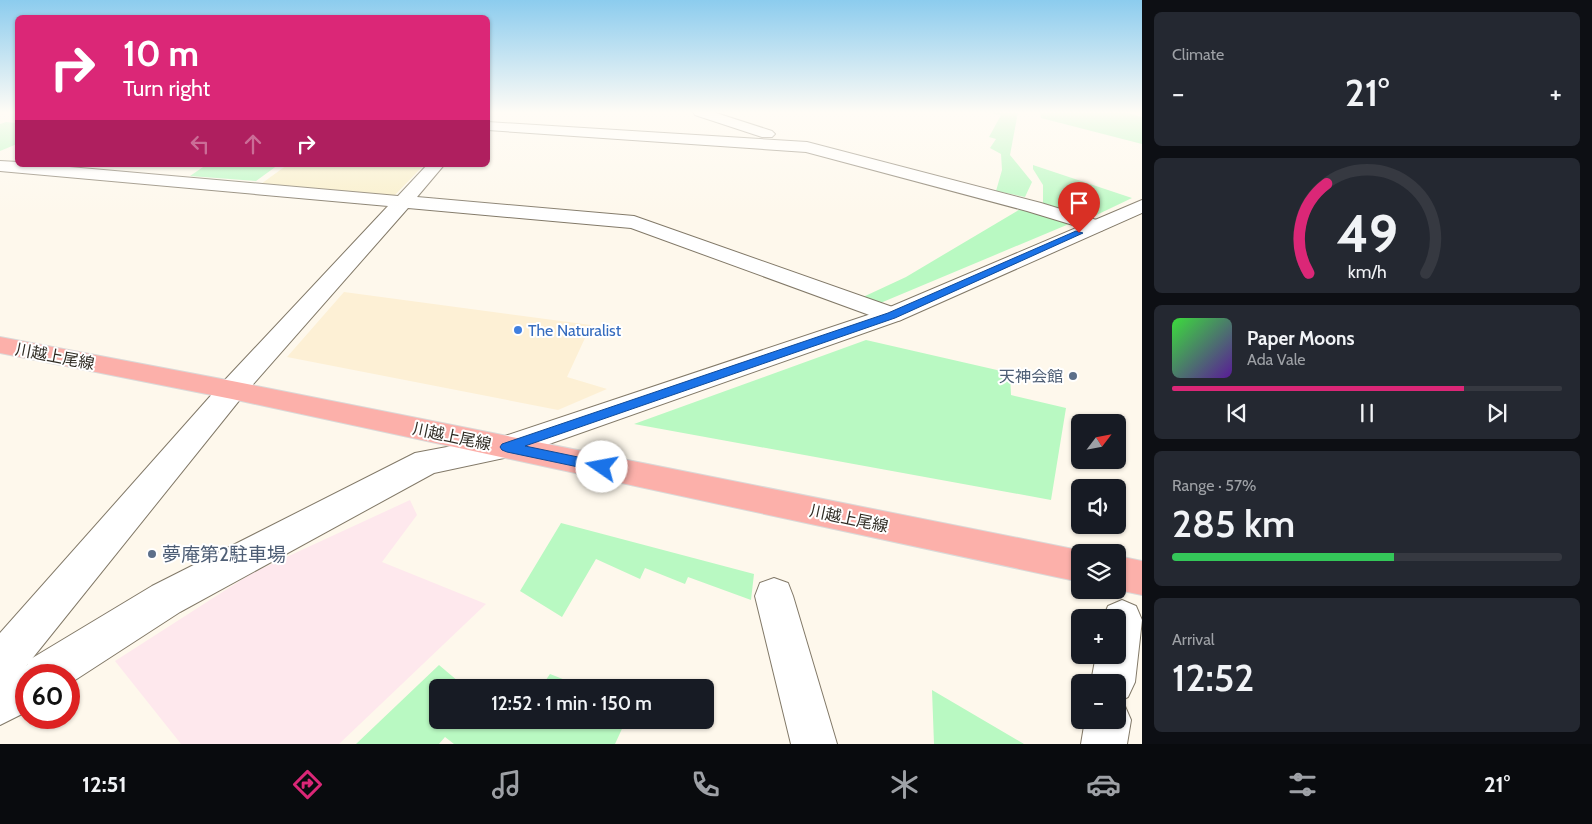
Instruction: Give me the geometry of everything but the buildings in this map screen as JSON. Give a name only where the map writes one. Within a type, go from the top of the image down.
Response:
[{"type":"main road","name":"川越上尾線","points":[[0,345],[232,390],[1071,564]]},
{"type":"main road","points":[[1126,575],[1142,578]]},
{"type":"street","points":[[788,147],[807,148]]},
{"type":"street","points":[[803,147],[1034,207],[1096,226]]},
{"type":"street","points":[[0,166],[634,222],[892,316]]},
{"type":"street","points":[[0,664],[232,390],[434,167]]},
{"type":"street","points":[[62,664],[166,599],[426,462],[507,447],[892,316],[1142,206]]},
{"type":"street","points":[[774,596],[814,744]]},
{"type":"street","points":[[0,703],[15,693]]},
{"type":"street","points":[[1104,744],[1106,729]]},
{"type":"shaded area","points":[[344,292],[591,325],[567,377],[607,389],[558,410],[287,357]]},
{"type":"shaded area","points":[[410,500],[417,515],[382,562],[486,604],[339,744],[181,744],[115,661],[252,573]]},
{"type":"green space","points":[[0,147],[10,147],[0,151]]},
{"type":"green space","points":[[1012,147],[1010,155],[1032,182],[1025,197],[996,191],[1002,170],[1001,154],[990,148]]},
{"type":"green space","points":[[1033,165],[1132,198],[1088,219],[1043,206],[1043,185],[1033,169]]},
{"type":"green space","points":[[203,167],[275,167],[256,181],[190,176]]},
{"type":"green space","points":[[1022,208],[1069,224],[878,304],[863,297],[906,277]]},
{"type":"green space","points":[[866,340],[1010,373],[1011,395],[1066,408],[1051,500],[634,424]]},
{"type":"green space","points":[[561,523],[754,574],[751,600],[688,577],[685,584],[645,568],[640,579],[596,559],[562,617],[520,591]]},
{"type":"green space","points":[[439,665],[456,679],[429,679],[429,729],[622,729],[615,744],[454,744],[445,737],[439,744],[356,744]]},
{"type":"green space","points":[[550,674],[563,679],[547,679]]},
{"type":"green space","points":[[932,690],[1024,744],[934,744]]},
{"type":"sand","points":[[284,167],[422,167],[394,196],[261,184]]},
{"type":"place","name":"The Naturalist","points":[[518,330]]},
{"type":"place","name":"天神会館","points":[[1073,376]]},
{"type":"place","name":"夢庵第2駐車場","points":[[152,554]]},
{"type":"route","points":[[602,467],[507,447],[892,316],[1079,233]]}]
